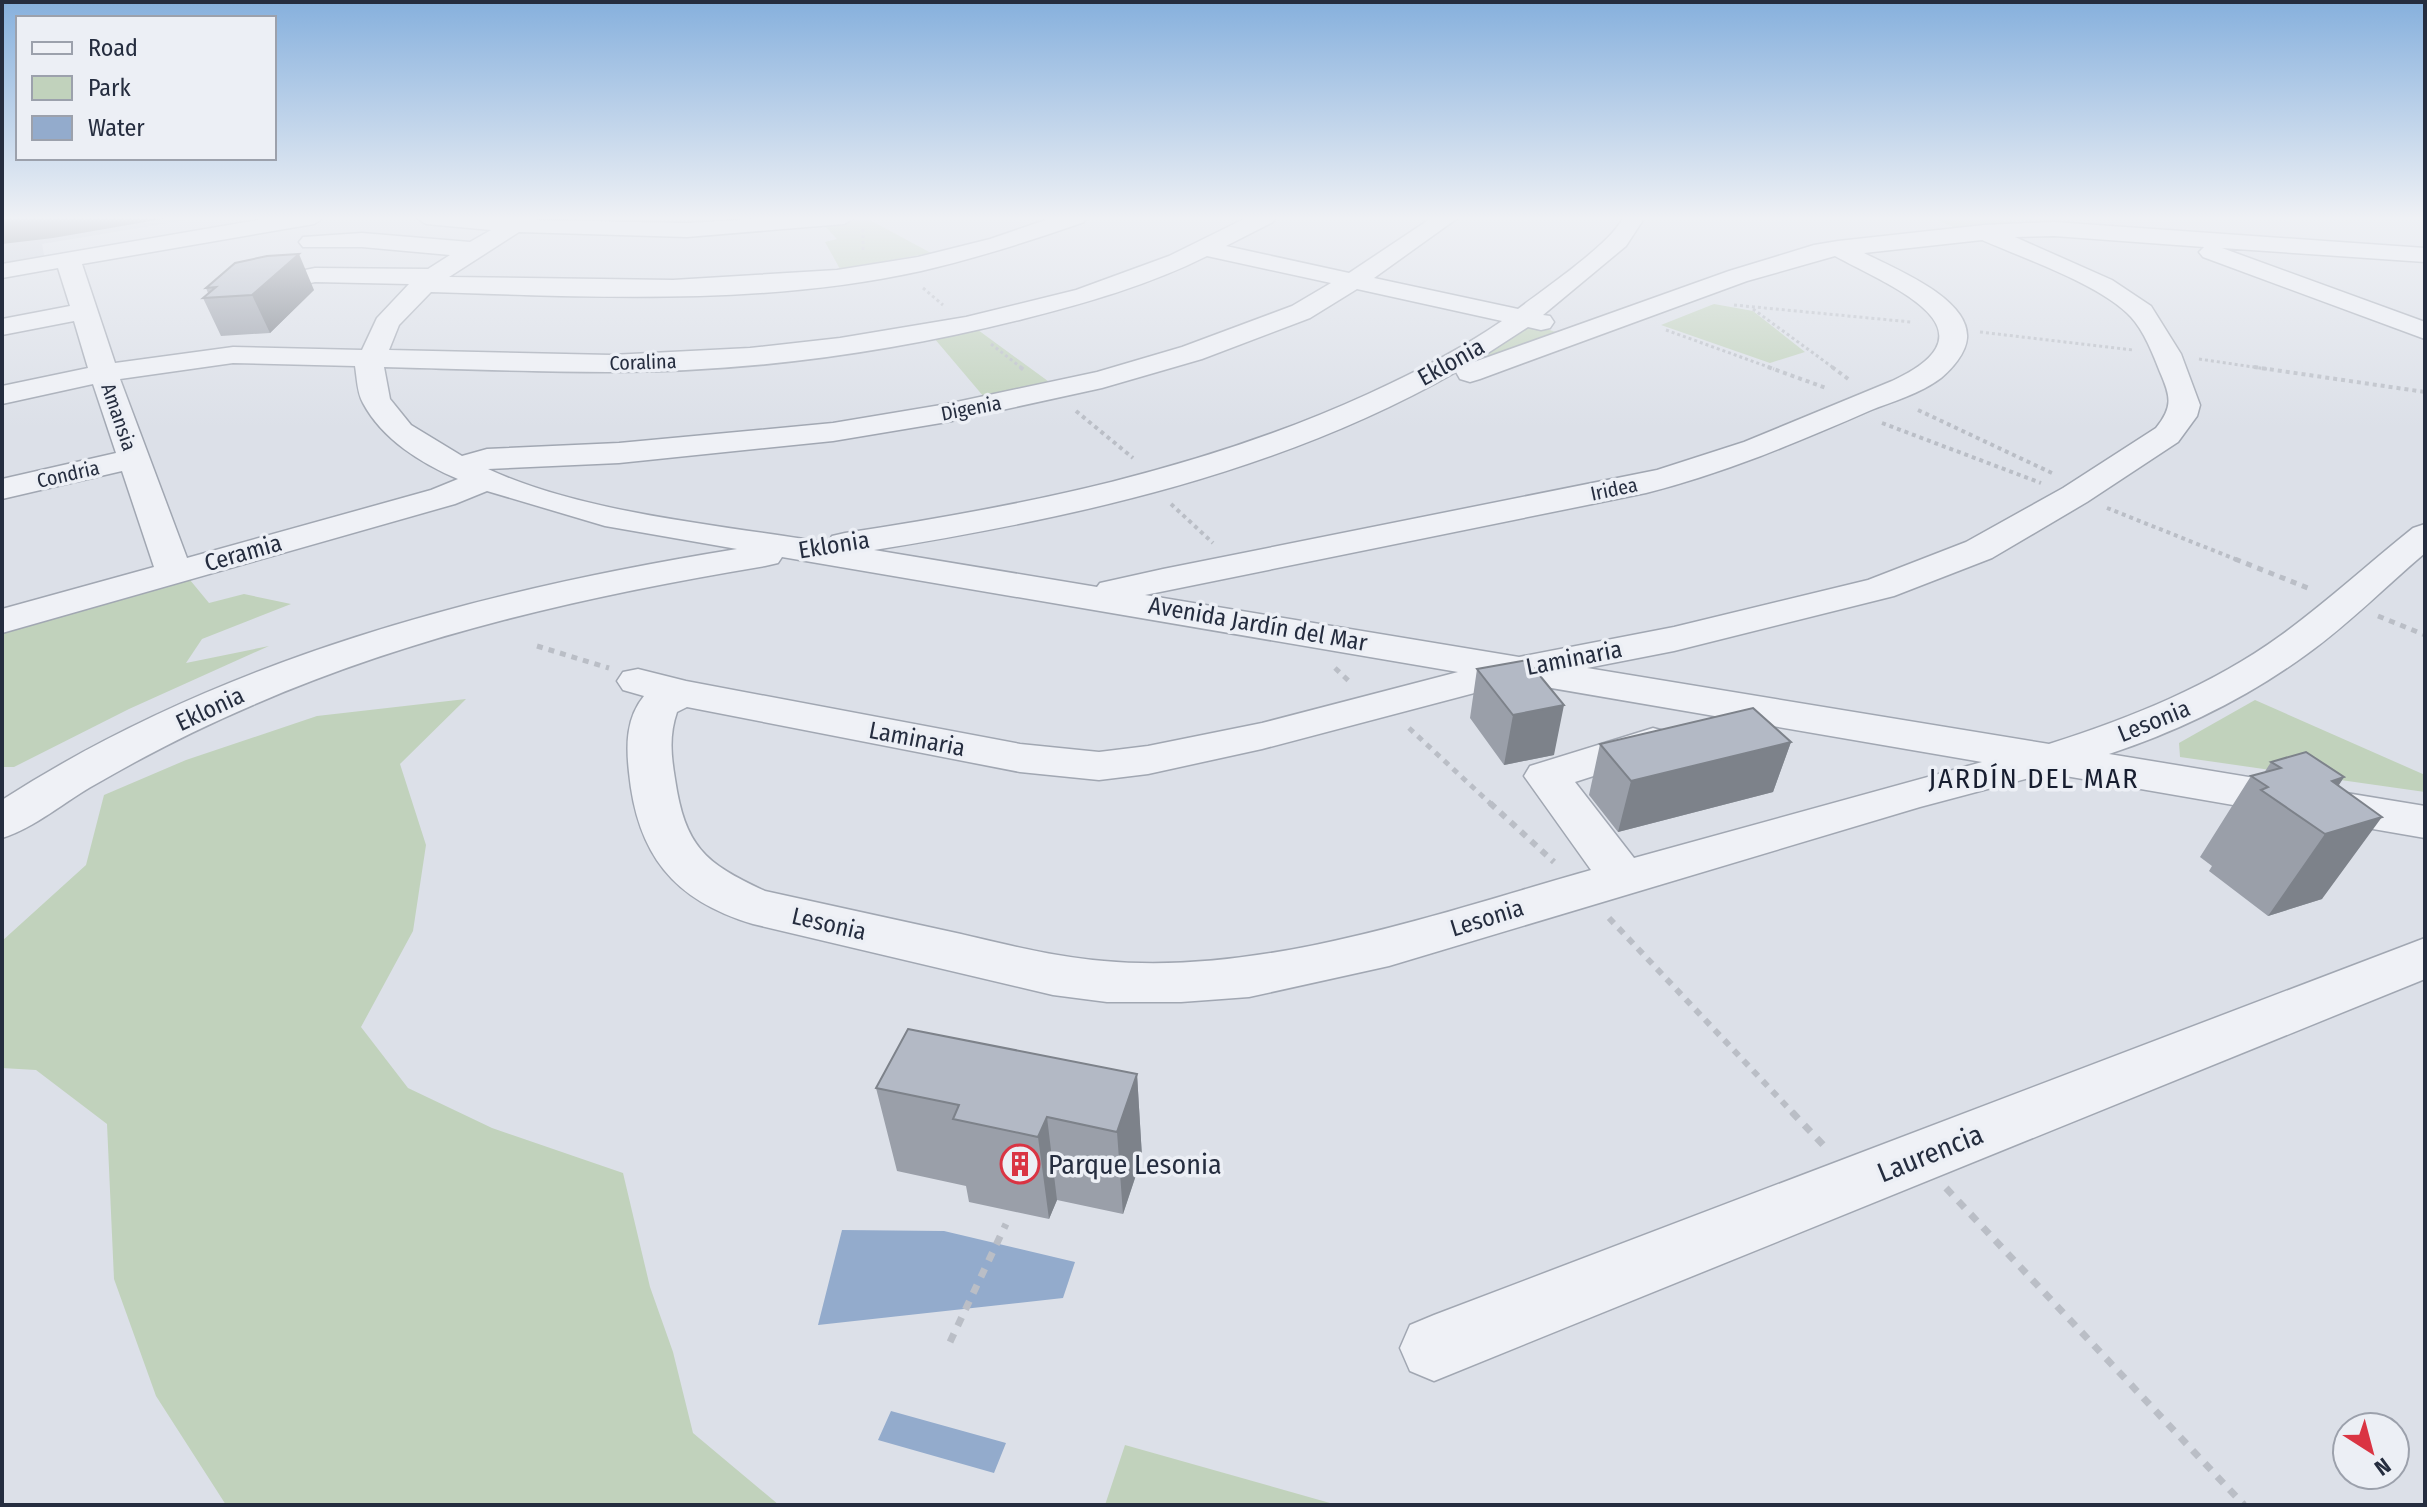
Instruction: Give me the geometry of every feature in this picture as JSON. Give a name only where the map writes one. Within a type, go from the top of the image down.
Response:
[{"type":"street","name":"Amansia","points":[[77,287],[174,573]]},
{"type":"street","points":[[228,294],[259,287]]},
{"type":"street","points":[[371,358],[386,324],[424,287]]},
{"type":"street","points":[[591,287],[650,290],[702,287]]},
{"type":"street","name":"Coralina","points":[[2,395],[157,363],[233,355],[521,364],[657,363],[796,352],[966,325],[1108,287]]},
{"type":"street","name":"Digenia","points":[[470,474],[487,459],[619,453],[774,439],[891,423],[1001,403],[1102,379],[1218,344],[1301,312],[1343,287]]},
{"type":"street","points":[[1387,287],[1581,332]]},
{"type":"street","name":"Eklonia","points":[[10,811],[196,714],[320,662],[520,601],[685,567],[985,520],[1148,482],[1269,445],[1362,410],[1490,341],[1561,287]]},
{"type":"street","points":[[1362,410],[1707,287]]},
{"type":"street","points":[[1909,287],[1934,301],[1953,328]]},
{"type":"street","name":"Laminaria","points":[[660,687],[995,754],[1099,766],[1148,760],[1262,736],[1519,669],[1674,639],[1881,588],[1979,550],[2080,492],[2176,426],[2185,405],[2167,354],[2149,321],[2119,293],[2106,287]]},
{"type":"street","points":[[2304,287],[2425,331]]},
{"type":"street","points":[[2,327],[84,311]]},
{"type":"street","name":"Iridea","points":[[1092,596],[1234,563],[1653,481],[1760,448],[1875,398],[1941,363],[1952,346],[1953,328]]},
{"type":"street","name":"Avenida Jardín del Mar","points":[[371,358],[371,383],[384,413],[409,439],[470,474],[591,513],[2425,822]]},
{"type":"street","name":"Condria","points":[[2,489],[134,458]]},
{"type":"street","name":"Ceramia","points":[[2,621],[443,497],[470,474]]},
{"type":"street","points":[[685,567],[708,551],[711,539],[707,533]]},
{"type":"street","name":"Lesonia","points":[[660,687],[658,705],[647,733],[655,812],[662,832],[690,870],[712,886],[753,906],[1053,975],[1107,982],[1181,982],[1249,977],[1389,947],[1908,795],[2053,758],[2135,731],[2217,693],[2295,644],[2425,535]]},
{"type":"street","points":[[1603,884],[1546,776],[1653,742]]},
{"type":"street","name":"Laurencia","points":[[1434,1348],[2425,958]]},
{"type":"path","points":[[922,287],[966,325]]},
{"type":"path","points":[[2080,492],[1868,418],[1892,407],[1863,390],[1752,308],[2167,354],[2425,392]]},
{"type":"path","points":[[1628,316],[1875,398],[2080,492],[2425,635]]},
{"type":"path","points":[[1148,482],[1234,563]]},
{"type":"path","points":[[537,646],[626,673],[660,687]]},
{"type":"path","points":[[1373,706],[1418,733],[1603,884],[1858,1182]]},
{"type":"path","points":[[1917,1157],[2244,1505]]},
{"type":"path","points":[[950,1342],[1006,1224]]},
{"type":"green space","points":[[1714,304],[1753,311],[1805,352],[1770,363],[1661,325]]},
{"type":"green space","points":[[1531,324],[1559,333],[1463,368]]},
{"type":"green space","points":[[978,330],[1052,384],[984,397],[934,338]]},
{"type":"green space","points":[[190,580],[209,603],[244,594],[291,604],[202,639],[186,663],[269,646],[129,709],[14,767],[2,767],[2,632]]},
{"type":"green space","points":[[466,699],[400,764],[426,845],[413,931],[361,1027],[408,1088],[492,1128],[623,1173],[650,1287],[673,1352],[693,1433],[779,1505],[226,1505],[156,1396],[114,1279],[107,1124],[36,1070],[2,1068],[2,941],[86,865],[104,795],[186,760],[317,716]]},
{"type":"green space","points":[[2255,700],[2425,775],[2425,792],[2180,757],[2179,743]]},
{"type":"green space","points":[[1125,1445],[1337,1505],[1105,1505]]},
{"type":"water","points":[[842,1230],[944,1231],[1075,1262],[1063,1298],[818,1325]]},
{"type":"water","points":[[891,1411],[1006,1443],[994,1473],[878,1440]]},
{"type":"building","points":[[216,287],[261,287],[252,295],[203,298]]},
{"type":"building","points":[[1527,660],[1564,705],[1513,715],[1477,669]]},
{"type":"building","points":[[1753,708],[1791,742],[1631,781],[1600,744]]},
{"type":"building","points":[[2306,752],[2344,777],[2332,781],[2382,817],[2325,834],[2261,790],[2268,787],[2251,776],[2281,768],[2271,762]]},
{"type":"building","points":[[908,1029],[1137,1074],[1117,1132],[1047,1117],[1038,1137],[953,1119],[959,1105],[876,1088]]},
{"type":"place","name":"Parque Lesonia","points":[[1020,1164]]},
{"type":"district","name":"JARDÍN DEL MAR","points":[[2034,778]]}]
